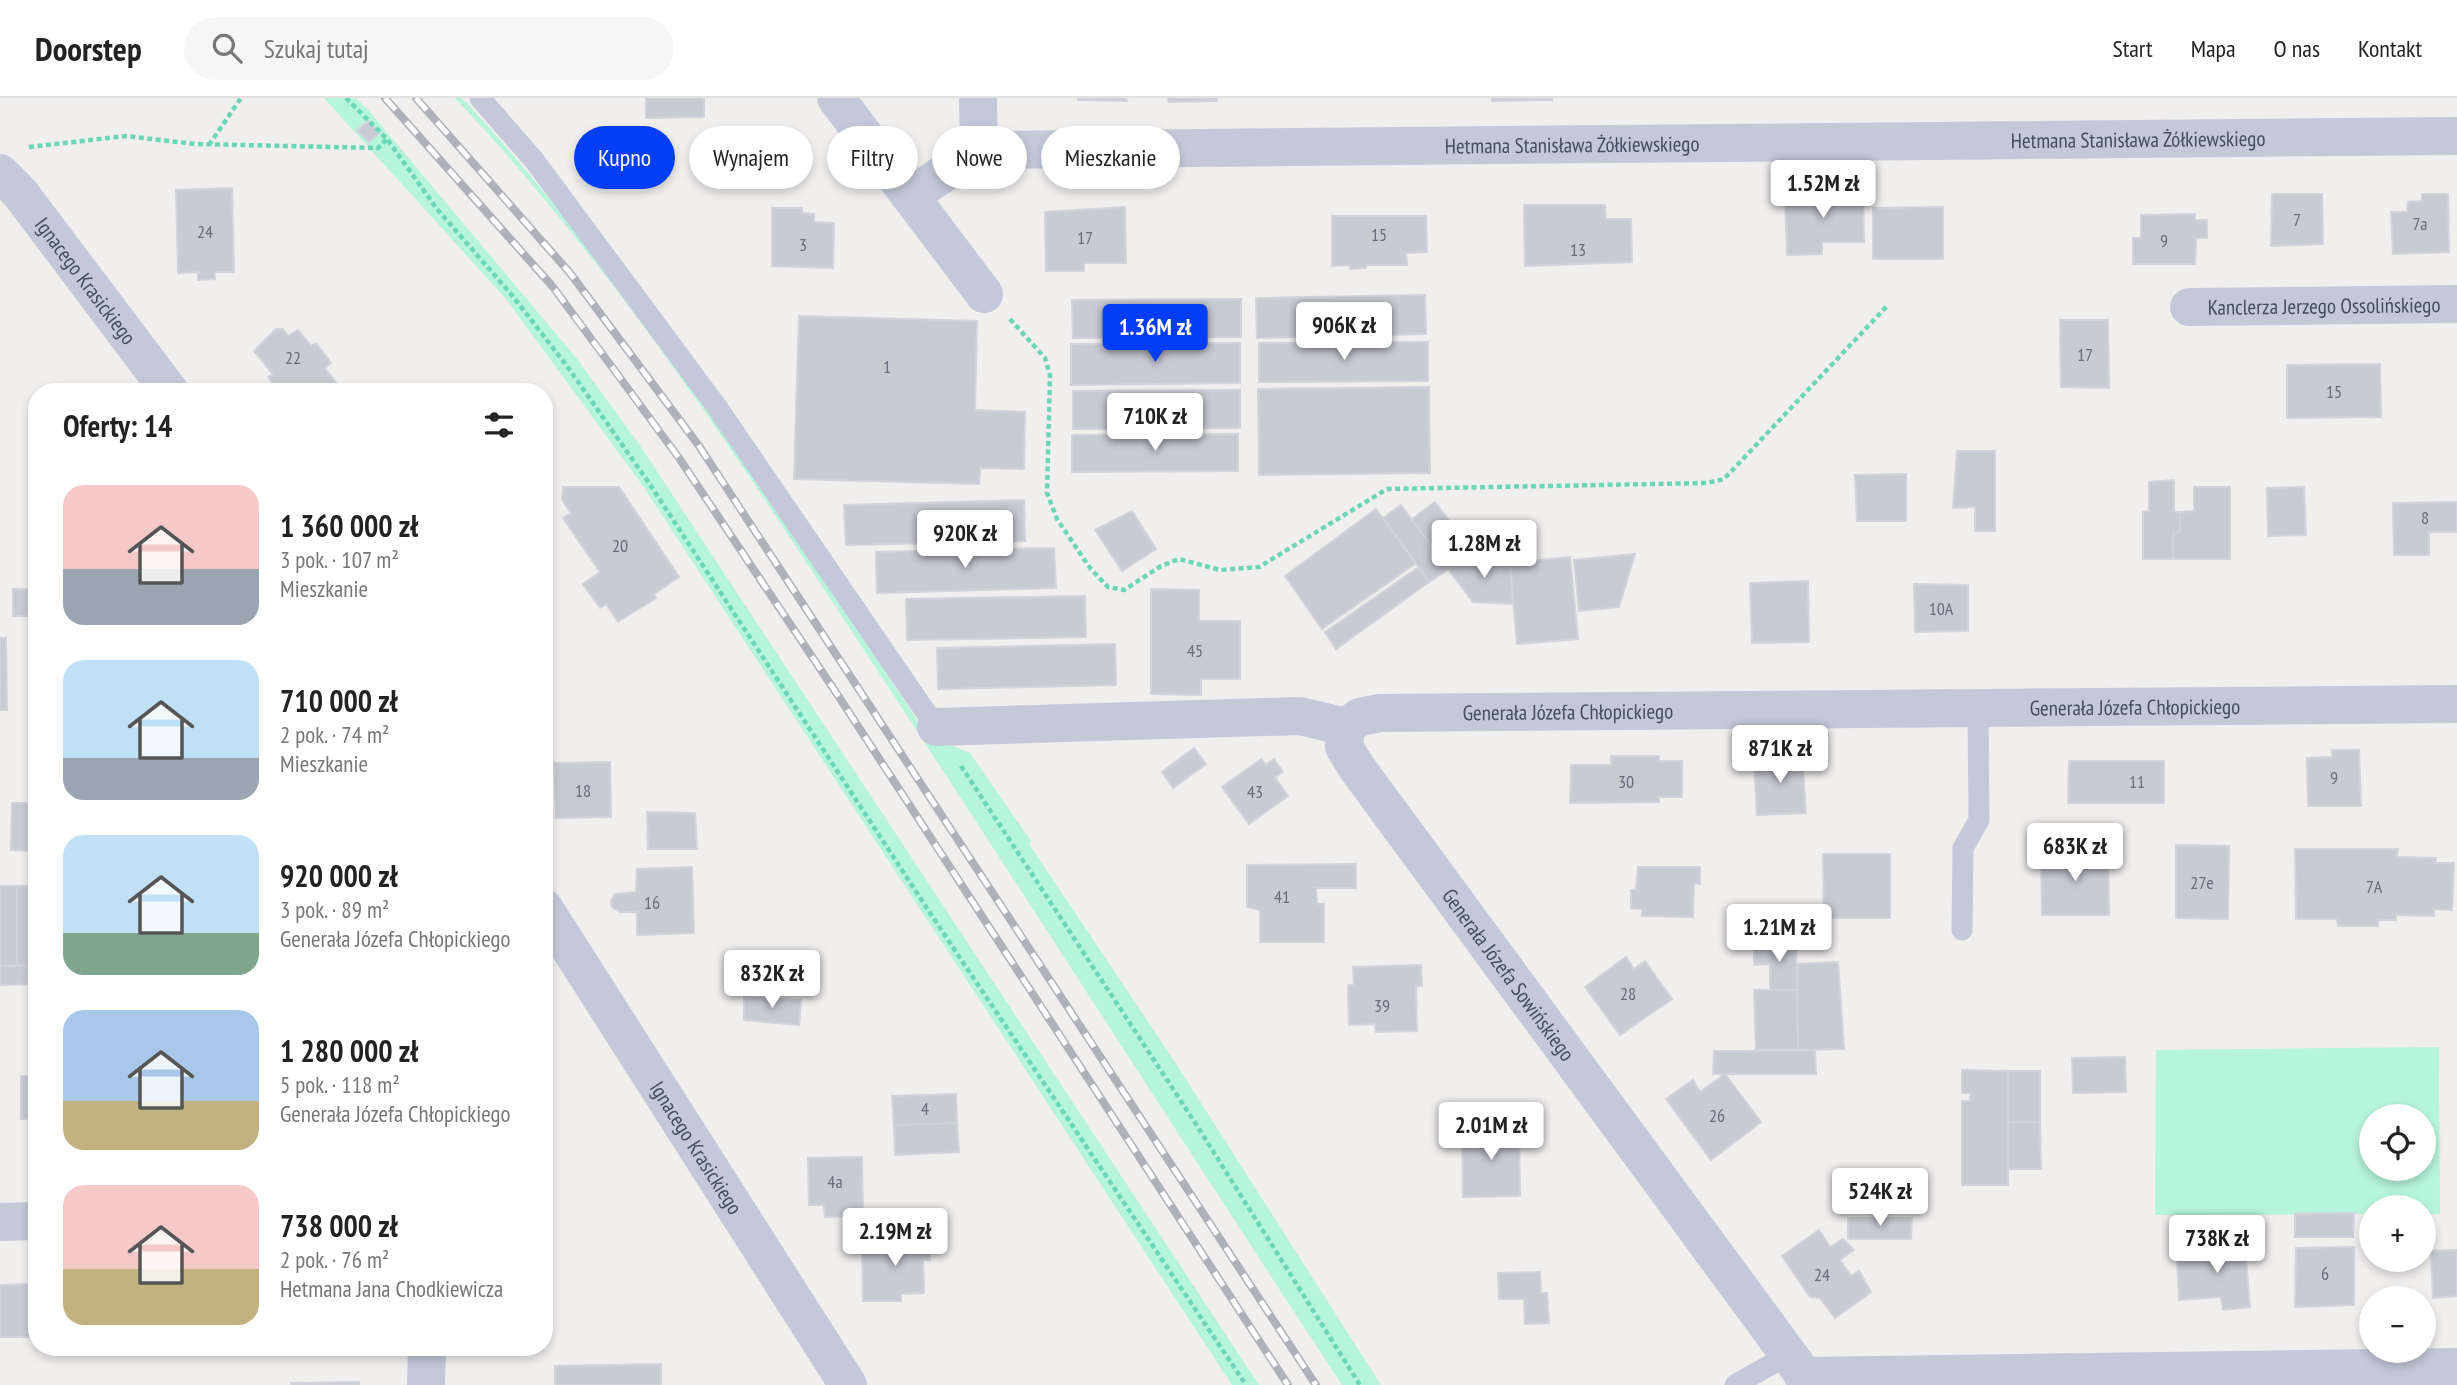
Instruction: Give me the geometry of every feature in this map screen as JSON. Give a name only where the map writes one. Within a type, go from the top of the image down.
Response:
[{"type":"street","points":[[836,98],[984,294]]},
{"type":"street","points":[[978,98],[979,126]]},
{"type":"street","name":"Hetmana Stanisława Żółkiewskiego","points":[[1027,150],[2457,136]]},
{"type":"street","name":"Ignacego Krasickiego","points":[[9,160],[20,193],[163,383]]},
{"type":"street","points":[[910,196],[932,181]]},
{"type":"street","name":"Kanclerza Jerzego Ossolińskiego","points":[[2189,307],[2457,304]]},
{"type":"street","name":"Generała Józefa Chłopickiego","points":[[1346,727],[1360,717],[1380,713],[2457,704]]},
{"type":"street","points":[[936,727],[1300,716],[1346,727]]},
{"type":"street","name":"Generała Józefa Sowińskiego","points":[[1346,727],[1344,747],[1357,768],[1801,1372]]},
{"type":"street","name":"Ignacego Krasickiego","points":[[553,922],[848,1385]]},
{"type":"street","points":[[0,1222],[28,1222]]},
{"type":"street","points":[[426,1385],[427,1356]]},
{"type":"street","points":[[1801,1372],[2457,1367]]},
{"type":"lane","points":[[480,98],[534,160],[717,407],[936,727]]},
{"type":"lane","points":[[1962,930],[1963,849],[1979,820],[1978,708]]},
{"type":"lane","points":[[1735,1385],[1801,1372]]},
{"type":"path","points":[[209,145],[241,98]]},
{"type":"path","points":[[346,98],[387,139],[437,209],[511,294],[568,366],[649,482],[930,913],[1246,1385]]},
{"type":"path","points":[[9,160],[126,136],[209,145],[378,148],[387,139]]},
{"type":"path","points":[[984,294],[1045,358],[1050,375],[1046,493],[1057,519],[1108,587],[1124,590],[1161,566],[1180,559],[1220,570],[1259,567],[1387,489],[1707,484],[1724,479],[1888,305]]},
{"type":"path","points":[[936,727],[1194,1121],[1360,1385]]},
{"type":"green space","points":[[324,98],[356,98],[370,112],[577,359],[639,444],[1259,1385],[1232,1385],[643,486],[506,299]]},
{"type":"green space","points":[[455,98],[462,98],[516,158],[640,317],[765,493],[927,735],[970,753],[1031,841],[1029,844],[1171,1056],[1381,1385],[1342,1385],[941,767],[784,528],[682,379],[573,235],[516,165]]},
{"type":"green space","points":[[2439,1047],[2440,1214],[2436,1214],[2436,1195],[2359,1195],[2359,1214],[2155,1215],[2156,1050]]},
{"type":"building","points":[[646,98],[704,98],[704,117],[646,118]]},
{"type":"building","points":[[1126,98],[1127,101],[1078,100]]},
{"type":"building","points":[[1168,98],[1217,98],[1217,101],[1169,102]]},
{"type":"building","points":[[1492,98],[1552,98],[1552,100],[1492,101]]},
{"type":"building","points":[[368,121],[379,133],[369,142],[357,130]]},
{"type":"building","points":[[232,188],[234,272],[214,272],[215,279],[198,280],[198,272],[178,273],[176,190]]},
{"type":"building","points":[[1863,190],[1864,242],[1822,242],[1822,254],[1787,255],[1785,195]]},
{"type":"building","points":[[2272,194],[2322,194],[2323,244],[2271,246]]},
{"type":"building","points":[[2422,194],[2448,194],[2449,252],[2393,254],[2391,212],[2407,212],[2408,202],[2422,201]]},
{"type":"building","points":[[1524,205],[1605,205],[1606,219],[1631,219],[1632,262],[1525,266]]},
{"type":"building","points":[[1125,207],[1126,263],[1084,263],[1084,271],[1046,271],[1045,212]]},
{"type":"building","points":[[1943,207],[1943,259],[1873,259],[1873,208]]},
{"type":"building","points":[[772,208],[802,208],[802,213],[814,214],[814,222],[834,223],[833,268],[772,266]]},
{"type":"building","points":[[2195,214],[2195,220],[2207,220],[2207,238],[2196,238],[2195,264],[2133,264],[2133,238],[2141,238],[2141,215]]},
{"type":"building","points":[[1332,216],[1426,216],[1427,252],[1406,253],[1407,265],[1366,265],[1366,268],[1350,269],[1350,265],[1332,266]]},
{"type":"building","points":[[1425,295],[1426,334],[1257,338],[1256,298]]},
{"type":"building","points":[[1241,299],[1241,337],[1073,338],[1072,300]]},
{"type":"building","points":[[799,316],[977,321],[975,410],[1025,412],[1024,469],[980,468],[979,484],[794,479]]},
{"type":"building","points":[[2060,320],[2108,320],[2109,388],[2061,387]]},
{"type":"building","points":[[276,329],[283,329],[288,336],[298,330],[311,346],[316,343],[331,363],[325,368],[336,383],[273,383],[268,377],[273,374],[254,351]]},
{"type":"building","points":[[1428,342],[1428,381],[1259,382],[1259,343]]},
{"type":"building","points":[[1240,343],[1240,383],[1071,385],[1071,344]]},
{"type":"building","points":[[2380,364],[2381,417],[2287,418],[2287,365]]},
{"type":"building","points":[[1429,387],[1430,473],[1259,475],[1258,389]]},
{"type":"building","points":[[1240,390],[1240,428],[1073,429],[1073,391]]},
{"type":"building","points":[[1238,434],[1238,471],[1072,472],[1072,435]]},
{"type":"building","points":[[1957,451],[1995,451],[1995,531],[1975,531],[1975,507],[1953,508]]},
{"type":"building","points":[[1906,474],[1906,521],[1857,521],[1855,475]]},
{"type":"building","points":[[2174,480],[2174,512],[2180,512],[2180,532],[2173,533],[2173,559],[2143,559],[2143,512],[2149,511],[2149,482]]},
{"type":"building","points":[[563,487],[619,487],[679,577],[654,594],[656,598],[618,622],[606,604],[600,608],[583,584],[600,572],[563,518],[571,513],[562,500]]},
{"type":"building","points":[[2194,487],[2230,487],[2230,559],[2173,559],[2173,533],[2180,532],[2180,512],[2194,511]]},
{"type":"building","points":[[2304,487],[2306,535],[2268,536],[2267,488]]},
{"type":"building","points":[[1024,500],[1025,541],[846,545],[844,505]]},
{"type":"building","points":[[1435,502],[1472,551],[1448,569],[1412,519]]},
{"type":"building","points":[[2457,502],[2457,532],[2429,532],[2429,555],[2394,555],[2393,503]]},
{"type":"building","points":[[1401,505],[1448,569],[1429,582],[1383,518]]},
{"type":"building","points":[[1376,509],[1416,563],[1322,629],[1285,576]]},
{"type":"building","points":[[1132,511],[1156,549],[1122,571],[1095,530]]},
{"type":"building","points":[[1054,548],[1056,588],[877,593],[876,552]]},
{"type":"building","points":[[1472,551],[1480,562],[1510,565],[1513,604],[1473,602],[1448,569]]},
{"type":"building","points":[[1635,554],[1619,607],[1579,611],[1574,560]]},
{"type":"building","points":[[1570,557],[1578,639],[1517,644],[1510,563]]},
{"type":"building","points":[[1419,567],[1429,582],[1336,649],[1325,632]]},
{"type":"building","points":[[1808,581],[1809,642],[1752,643],[1750,583]]},
{"type":"building","points":[[1914,584],[1968,585],[1968,631],[1915,632]]},
{"type":"building","points":[[13,589],[28,590],[28,616],[13,616]]},
{"type":"building","points":[[1151,589],[1199,590],[1199,621],[1240,621],[1240,679],[1201,679],[1201,695],[1151,694]]},
{"type":"building","points":[[1085,596],[1086,637],[907,640],[906,599]]},
{"type":"building","points":[[0,638],[6,638],[7,710],[0,710]]},
{"type":"building","points":[[1115,644],[1116,685],[938,689],[937,648]]},
{"type":"building","points":[[1194,748],[1206,764],[1173,788],[1162,772]]},
{"type":"building","points":[[2332,750],[2359,750],[2361,806],[2308,806],[2307,758],[2332,757]]},
{"type":"building","points":[[1802,755],[1806,813],[1757,815],[1754,758]]},
{"type":"building","points":[[1611,756],[1659,756],[1659,761],[1682,761],[1682,797],[1659,797],[1659,802],[1570,803],[1571,765],[1611,765]]},
{"type":"building","points":[[1261,759],[1266,765],[1274,759],[1283,772],[1275,777],[1288,796],[1249,824],[1222,787]]},
{"type":"building","points":[[2069,761],[2164,761],[2164,803],[2068,803]]},
{"type":"building","points":[[610,762],[611,817],[556,818],[554,763]]},
{"type":"building","points":[[12,803],[28,803],[28,851],[11,850]]},
{"type":"building","points":[[647,812],[695,813],[697,849],[648,849]]},
{"type":"building","points":[[2176,845],[2229,846],[2228,919],[2176,918]]},
{"type":"building","points":[[2295,849],[2398,849],[2397,857],[2436,858],[2435,863],[2454,863],[2452,910],[2434,909],[2434,916],[2396,915],[2396,920],[2378,920],[2378,926],[2338,926],[2337,919],[2296,919]]},
{"type":"building","points":[[2108,851],[2109,915],[2042,915],[2041,852]]},
{"type":"building","points":[[1823,854],[1890,854],[1890,918],[1824,918]]},
{"type":"building","points":[[1356,864],[1356,888],[1316,888],[1317,904],[1324,904],[1324,942],[1260,942],[1260,910],[1247,907],[1247,865]]},
{"type":"building","points":[[692,867],[694,933],[637,935],[637,912],[620,912],[612,907],[611,901],[615,894],[636,892],[637,869]]},
{"type":"building","points":[[1638,867],[1700,867],[1700,884],[1694,883],[1693,917],[1642,916],[1642,909],[1631,908],[1631,890],[1636,890]]},
{"type":"building","points":[[0,886],[17,886],[17,966],[0,966]]},
{"type":"building","points":[[17,886],[28,886],[28,965],[17,966]]},
{"type":"building","points":[[1796,942],[1797,990],[1770,990],[1770,964],[1754,965],[1754,943]]},
{"type":"building","points":[[1626,957],[1634,969],[1645,961],[1672,999],[1620,1035],[1585,987]]},
{"type":"building","points":[[1838,962],[1844,1049],[1798,1050],[1797,964]]},
{"type":"building","points":[[28,965],[28,984],[0,985],[0,966]]},
{"type":"building","points":[[1421,965],[1422,986],[1416,986],[1417,1031],[1376,1032],[1375,1024],[1349,1025],[1348,985],[1354,985],[1353,967]]},
{"type":"building","points":[[1754,990],[1797,990],[1798,1050],[1756,1050]]},
{"type":"building","points":[[744,997],[801,1000],[799,1025],[744,1020]]},
{"type":"building","points":[[1815,1050],[1816,1074],[1713,1074],[1714,1051]]},
{"type":"building","points":[[2125,1057],[2126,1092],[2073,1093],[2072,1058]]},
{"type":"building","points":[[1962,1070],[2008,1071],[2008,1185],[1962,1185],[1962,1101],[1970,1101],[1970,1093],[1962,1093]]},
{"type":"building","points":[[2008,1071],[2040,1071],[2040,1122],[2008,1122]]},
{"type":"building","points":[[1725,1074],[1761,1122],[1711,1160],[1666,1099],[1693,1080],[1700,1092]]},
{"type":"building","points":[[21,1076],[28,1076],[28,1119],[21,1119]]},
{"type":"building","points":[[956,1094],[957,1123],[894,1125],[892,1096]]},
{"type":"building","points":[[2008,1122],[2040,1122],[2041,1169],[2008,1169]]},
{"type":"building","points":[[957,1123],[959,1152],[895,1155],[894,1125]]},
{"type":"building","points":[[1519,1128],[1520,1196],[1463,1197],[1462,1129]]},
{"type":"building","points":[[862,1157],[863,1216],[825,1217],[824,1205],[809,1205],[808,1158]]},
{"type":"building","points":[[2354,1213],[2353,1237],[2295,1237],[2295,1214]]},
{"type":"building","points":[[1848,1218],[1912,1218],[1911,1239],[1848,1239]]},
{"type":"building","points":[[1819,1230],[1830,1247],[1843,1239],[1854,1250],[1840,1260],[1851,1276],[1859,1271],[1871,1292],[1835,1318],[1820,1298],[1810,1297],[1782,1256]]},
{"type":"building","points":[[929,1235],[930,1260],[923,1260],[924,1293],[901,1294],[901,1301],[863,1301],[862,1247],[892,1246],[892,1236]]},
{"type":"building","points":[[2249,1240],[2251,1260],[2246,1260],[2250,1307],[2223,1310],[2221,1297],[2179,1300],[2177,1258],[2211,1255],[2210,1244]]},
{"type":"building","points":[[2354,1247],[2354,1305],[2295,1307],[2296,1248]]},
{"type":"building","points":[[2457,1250],[2457,1296],[2436,1298],[2432,1272],[2436,1272],[2436,1251]]},
{"type":"building","points":[[1540,1272],[1541,1293],[1547,1293],[1549,1323],[1525,1324],[1524,1299],[1499,1299],[1498,1273]]},
{"type":"building","points":[[28,1284],[28,1337],[0,1337],[0,1285]]},
{"type":"building","points":[[661,1364],[661,1385],[555,1385],[555,1366]]},
{"type":"building","points":[[359,1382],[359,1385],[291,1385],[291,1383]]},
{"type":"railway","points":[[385,98],[553,287],[679,458],[837,694],[1288,1385]]},
{"type":"railway","points":[[416,98],[570,273],[699,446],[1316,1385]]}]
